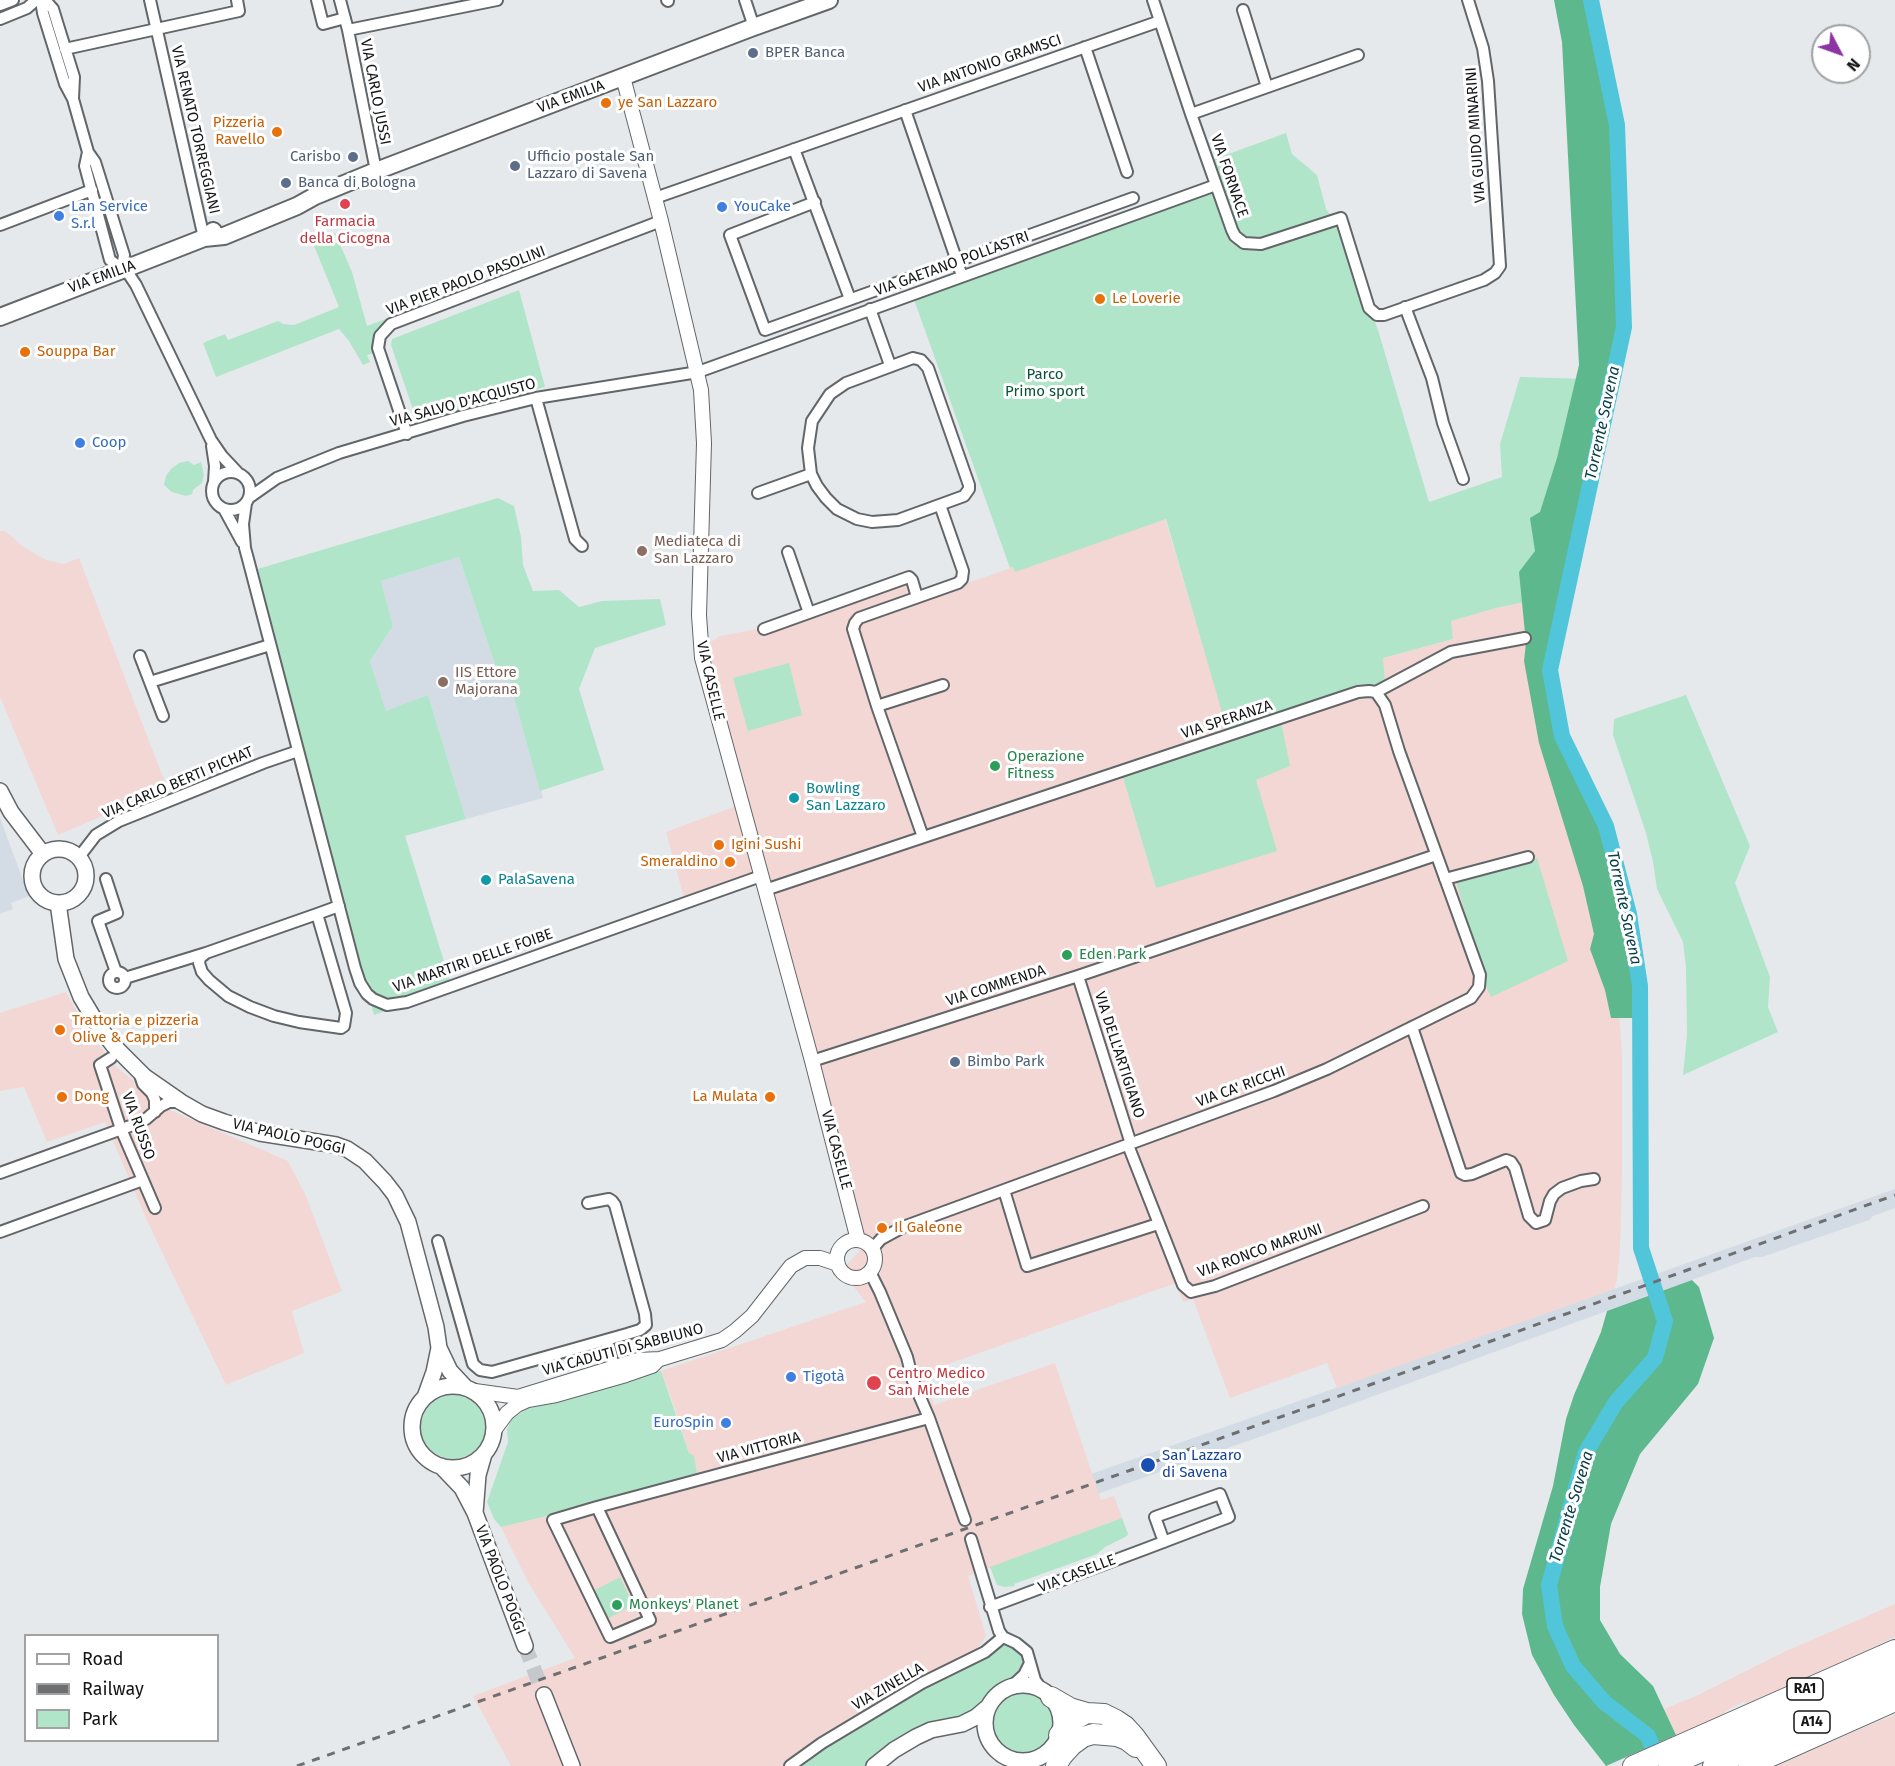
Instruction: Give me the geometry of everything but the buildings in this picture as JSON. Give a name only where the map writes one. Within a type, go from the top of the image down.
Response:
[{"type":"highway","name":"RA1","points":[[1633,1766],[1720,1749],[1895,1650]]},
{"type":"highway","name":"A14","points":[[1720,1749],[1895,1665]]},
{"type":"highway","name":"A14","points":[[1669,1766],[1895,1685]]},
{"type":"highway","points":[[1047,1694],[1070,1708],[1087,1713],[1104,1714],[1125,1726],[1154,1764]]},
{"type":"highway","points":[[1749,1766],[1895,1701]]},
{"type":"highway","points":[[1087,1713],[1072,1721],[1051,1755],[1062,1756],[1071,1745],[1083,1737],[1099,1733],[1126,1740],[1154,1764]]},
{"type":"main road","name":"VIA EMILIA","points":[[0,317],[204,238],[224,236],[297,207],[315,196],[375,171],[829,0]]},
{"type":"main road","points":[[0,791],[11,812],[43,854]]},
{"type":"main road","points":[[61,849],[79,857],[86,873],[82,891],[67,902],[58,903],[41,897],[32,881],[32,869],[43,854],[61,849]]},
{"type":"main road","name":"VIA PAOLO POGGI","points":[[58,903],[66,959],[81,997],[99,1028],[139,1072],[202,1114],[260,1133],[336,1144],[354,1152],[390,1189],[408,1222],[436,1327],[439,1348]]},
{"type":"main road","points":[[439,1348],[450,1371],[484,1399],[492,1411],[495,1429],[492,1442],[484,1454],[474,1463],[458,1468],[441,1466],[427,1459],[417,1446],[413,1434],[413,1420],[417,1408],[425,1397],[439,1348]]},
{"type":"main road","points":[[425,1397],[439,1388],[452,1386],[470,1389]]},
{"type":"main road","name":"VIA PAOLO POGGI","points":[[475,1513],[478,1475],[484,1454]]},
{"type":"main road","name":"VIA PAOLO POGGI","points":[[441,1466],[462,1488],[475,1513],[525,1646]]},
{"type":"main road","points":[[874,1766],[894,1750],[930,1730],[962,1724],[976,1717],[1002,1692],[1011,1687],[1028,1685],[1047,1694],[1058,1707],[1061,1721],[1051,1755],[1019,1763],[997,1751],[975,1730],[962,1724]]},
{"type":"main road","points":[[544,1695],[572,1766]]},
{"type":"main road","points":[[989,1706],[985,1724],[990,1742]]},
{"type":"street","points":[[0,5],[13,0]]},
{"type":"street","points":[[0,19],[27,8],[36,0]]},
{"type":"street","points":[[43,0],[53,9],[74,77],[73,99]]},
{"type":"street","points":[[43,0],[43,13],[65,84],[73,99],[88,152],[95,162],[124,255],[123,270]]},
{"type":"street","name":"VIA RENATO TORREGGIANI","points":[[150,0],[204,238]]},
{"type":"street","name":"VIA RENATO TORREGGIANI","points":[[65,49],[239,11],[237,0]]},
{"type":"street","points":[[317,0],[323,24],[345,18]]},
{"type":"street","name":"VIA CARLO JUSSI","points":[[340,0],[348,30],[375,171]]},
{"type":"street","points":[[348,30],[451,5],[497,0]]},
{"type":"street","points":[[745,0],[754,27]]},
{"type":"street","name":"VIA FORNACE","points":[[1153,0],[1235,236],[1244,243],[1261,244],[1341,218],[1369,308],[1377,315],[1384,315],[1484,280],[1498,270]]},
{"type":"street","name":"VIA GUIDO MINARINI","points":[[1468,0],[1483,48],[1488,81],[1500,262],[1498,270]]},
{"type":"street","points":[[1243,10],[1267,87]]},
{"type":"street","name":"VIA ANTONIO GRAMSCI","points":[[655,198],[1160,21]]},
{"type":"street","name":"VIA ANTONIO GRAMSCI","points":[[1085,48],[1127,172]]},
{"type":"street","points":[[1191,114],[1358,55]]},
{"type":"street","name":"VIA CASELLE","points":[[623,77],[662,221],[698,372],[704,421],[699,596],[700,647],[858,1240]]},
{"type":"street","name":"VIA ANTONIO GRAMSCI","points":[[905,110],[962,276]]},
{"type":"street","points":[[794,149],[850,299]]},
{"type":"street","name":"VIA MARTIRI DELLE FOIBE","points":[[88,152],[85,166],[110,260],[128,273],[136,285],[211,440],[222,456],[250,486],[243,524],[245,548],[360,983],[367,994],[387,1005],[420,998],[761,876]]},
{"type":"street","name":"VIA GAETANO POLLASTRI","points":[[698,372],[1216,185]]},
{"type":"street","points":[[0,225],[92,190]]},
{"type":"street","points":[[815,202],[730,235],[765,330],[1133,198]]},
{"type":"street","name":"VIA PIER PAOLO PASOLINI","points":[[407,434],[379,352],[380,336],[391,324],[662,221]]},
{"type":"street","points":[[1405,307],[1432,378],[1443,423],[1463,479]]},
{"type":"street","points":[[870,309],[890,365]]},
{"type":"street","points":[[917,358],[926,364],[969,485],[968,493],[898,520],[864,521],[833,505],[821,492],[811,474],[808,438],[812,421],[824,401],[846,383],[890,365],[917,358]]},
{"type":"street","name":"VIA SALVO D'ACQUISTO","points":[[277,478],[339,453],[463,416],[537,398],[698,372]]},
{"type":"street","points":[[537,398],[574,539],[582,546]]},
{"type":"street","name":"VIA MARTIRI DELLE FOIBE","points":[[211,440],[216,466],[213,497],[224,509],[245,548]]},
{"type":"street","points":[[214,482],[226,473],[255,480],[277,478]]},
{"type":"street","points":[[758,494],[811,474]]},
{"type":"street","points":[[224,509],[234,510],[277,478]]},
{"type":"street","points":[[922,837],[853,629],[859,618],[958,583],[964,576],[940,505]]},
{"type":"street","points":[[788,552],[809,613]]},
{"type":"street","points":[[765,629],[909,578],[912,580],[917,597]]},
{"type":"street","points":[[1525,638],[1451,652],[1376,692],[1385,705],[1445,879],[1528,857]]},
{"type":"street","points":[[150,682],[270,645]]},
{"type":"street","points":[[140,656],[163,717]]},
{"type":"street","points":[[877,706],[943,684]]},
{"type":"street","name":"VIA SPERANZA","points":[[765,890],[1358,692],[1376,692]]},
{"type":"street","name":"VIA CARLO BERTI PICHAT","points":[[79,857],[96,836],[119,821],[298,751]]},
{"type":"street","name":"VIA COMMENDA","points":[[812,1061],[1078,976],[1436,855]]},
{"type":"street","points":[[106,879],[117,913],[98,921],[120,975],[206,953],[339,906]]},
{"type":"street","name":"VIA CA' RICCHI","points":[[873,1248],[881,1239],[903,1227],[1312,1076],[1468,999],[1478,990],[1480,975],[1445,879]]},
{"type":"street","points":[[206,953],[200,958],[202,972],[235,1000],[274,1016],[341,1028],[344,1026],[346,1013],[317,914]]},
{"type":"street","name":"VIA DELL'ARTIGIANO","points":[[1078,976],[1130,1144]]},
{"type":"street","points":[[1412,1027],[1461,1173],[1472,1174],[1506,1160],[1511,1162],[1529,1216],[1536,1222],[1545,1220],[1550,1201],[1554,1194],[1562,1188],[1594,1179]]},
{"type":"street","name":"VIA RUSSO","points":[[111,1058],[100,1065],[121,1129],[155,1208]]},
{"type":"street","points":[[139,1072],[142,1084],[152,1093],[155,1100],[154,1112]]},
{"type":"street","points":[[0,1173],[146,1119],[169,1102],[181,1102]]},
{"type":"street","name":"VIA RONCO MARUNI","points":[[1130,1144],[1158,1224],[1183,1285],[1191,1292],[1215,1286],[1423,1206]]},
{"type":"street","points":[[0,1232],[142,1180]]},
{"type":"street","points":[[1004,1190],[1027,1266],[1158,1224]]},
{"type":"street","points":[[438,1241],[476,1368],[492,1372],[644,1328],[645,1314],[615,1205],[609,1199],[588,1203]]},
{"type":"street","points":[[870,1272],[854,1278],[842,1273],[838,1264],[842,1247],[848,1242],[858,1240],[868,1243],[873,1248],[874,1258],[870,1272],[907,1357],[913,1382],[929,1418],[965,1520]]},
{"type":"street","name":"VIA CADUTI DI SABBIUNO","points":[[470,1389],[518,1397],[638,1360],[660,1359],[722,1340],[762,1305],[791,1266],[805,1258],[819,1258],[842,1247]]},
{"type":"street","points":[[819,1258],[838,1264]]},
{"type":"street","points":[[607,1340],[614,1367]]},
{"type":"street","points":[[495,1429],[507,1413],[528,1400],[556,1395],[626,1375],[652,1366],[660,1359]]},
{"type":"street","name":"VIA VITTORIA","points":[[597,1507],[650,1620],[610,1637],[553,1520],[597,1507],[929,1418]]},
{"type":"street","name":"VIA CASELLE","points":[[990,1606],[1164,1542],[1229,1517],[1220,1494],[1155,1517],[1164,1542]]},
{"type":"street","points":[[971,1539],[999,1631],[1003,1637],[1027,1652],[1035,1680],[1047,1694]]},
{"type":"street","name":"VIA ZINELLA","points":[[790,1766],[822,1743],[922,1683],[985,1652],[1003,1637]]},
{"type":"street","points":[[1011,1687],[1024,1675],[1030,1664]]},
{"type":"shaded area","points":[[1164,515],[1229,733],[1121,771],[1156,888],[1256,780],[1280,717],[1383,658],[1453,639],[1450,621],[1535,600],[1530,627],[1617,983],[1622,1053],[1622,1176],[1620,1249],[1614,1289],[1337,1388],[1327,1363],[1230,1398],[1193,1299],[1183,1302],[1176,1283],[923,1373],[934,1405],[1055,1363],[1101,1500],[1114,1496],[1122,1518],[968,1576],[986,1636],[975,1652],[798,1766],[511,1766],[473,1696],[575,1658],[528,1582],[501,1527],[698,1480],[661,1371],[866,1302],[841,1271],[865,1245],[763,872],[685,901],[666,832],[739,805],[700,649],[720,636],[768,627],[916,575],[927,597]]},
{"type":"shaded area","points":[[0,531],[5,531],[25,548],[46,560],[64,564],[79,558],[167,788],[58,835],[0,697]]},
{"type":"shaded area","name":"IIS Ettore Majorana","points":[[459,557],[495,665],[506,668],[543,798],[466,819],[428,695],[386,712],[370,661],[393,626],[381,581]]},
{"type":"shaded area","points":[[0,818],[29,896],[11,903],[13,909],[0,914]]},
{"type":"shaded area","points":[[66,992],[86,1028],[114,1065],[170,1110],[288,1161],[306,1196],[342,1291],[292,1311],[304,1353],[226,1385],[149,1225],[105,1122],[47,1142],[24,1087],[0,1091],[0,1013]]},
{"type":"shaded area","points":[[1895,1189],[1895,1208],[1873,1216],[1869,1220],[1762,1257],[1755,1257],[1319,1416],[1023,1520],[974,1515],[1313,1396]]},
{"type":"shaded area","points":[[1895,1604],[1895,1637],[1747,1706],[1745,1701],[1727,1710],[1720,1717],[1676,1735],[1664,1709],[1694,1697],[1784,1652]]},
{"type":"shaded area","points":[[1895,1715],[1895,1766],[1777,1766],[1867,1726]]},
{"type":"green space","points":[[1554,0],[1591,0],[1617,125],[1624,327],[1550,670],[1562,736],[1606,826],[1629,914],[1640,986],[1640,1018],[1611,1018],[1605,990],[1590,949],[1594,934],[1583,886],[1539,743],[1524,661],[1526,643],[1519,572],[1535,551],[1530,518],[1540,512],[1557,458],[1579,365],[1562,42]]},
{"type":"green space","name":"Parco Primo sport","points":[[1286,133],[1292,154],[1317,175],[1326,209],[1338,225],[1378,330],[1429,502],[1502,477],[1500,444],[1520,377],[1587,379],[1535,600],[1451,621],[1453,639],[1383,658],[1385,682],[1280,717],[1290,766],[1256,780],[1277,851],[1156,888],[1121,771],[1228,733],[1166,519],[1015,572],[1013,567],[1010,568],[912,294],[1220,185],[1212,160]]},
{"type":"green space","points":[[335,233],[352,272],[367,326],[388,318],[377,331],[374,342],[375,353],[367,355],[370,362],[363,365],[339,329],[216,377],[203,343],[225,334],[228,340],[278,321],[294,325],[339,307],[312,241]]},
{"type":"green space","points":[[519,290],[545,387],[417,421],[391,345],[392,339]]},
{"type":"green space","points":[[188,461],[194,465],[201,462],[204,475],[202,483],[193,490],[192,494],[186,496],[172,492],[164,485],[171,469],[179,463]]},
{"type":"green space","points":[[498,498],[514,506],[521,537],[523,565],[533,591],[559,590],[579,607],[602,601],[660,599],[666,625],[595,648],[579,689],[604,770],[540,791],[506,668],[495,665],[459,557],[381,581],[393,626],[370,661],[386,711],[428,695],[466,819],[405,836],[452,987],[374,1015],[254,570]]},
{"type":"green space","points":[[789,663],[802,715],[748,731],[733,678]]},
{"type":"green space","points":[[1686,695],[1750,846],[1735,883],[1770,977],[1768,1007],[1778,1032],[1683,1075],[1687,1035],[1686,967],[1683,942],[1657,889],[1646,833],[1613,735],[1614,719]]},
{"type":"green space","points":[[1537,858],[1568,961],[1491,997],[1485,984],[1456,881]]},
{"type":"green space","points":[[1692,1280],[1699,1287],[1714,1338],[1698,1384],[1640,1454],[1611,1524],[1600,1587],[1600,1620],[1620,1654],[1653,1686],[1676,1735],[1606,1766],[1554,1695],[1532,1655],[1522,1614],[1523,1589],[1553,1486],[1566,1419],[1601,1332],[1607,1311]]},
{"type":"green space","points":[[661,1371],[689,1453],[694,1456],[698,1480],[501,1527],[494,1519],[487,1502],[508,1442],[507,1430],[511,1420],[528,1408]]},
{"type":"green space","points":[[447,1395],[459,1395],[476,1404],[483,1415],[485,1427],[483,1439],[476,1450],[459,1459],[447,1459],[435,1454],[426,1445],[421,1433],[421,1421],[426,1409],[435,1400]]},
{"type":"green space","points":[[1122,1518],[1127,1536],[1105,1547],[1097,1554],[1014,1584],[1015,1586],[997,1585],[990,1567]]},
{"type":"green space","points":[[620,1577],[633,1605],[607,1619],[593,1591]]},
{"type":"green space","points":[[1003,1637],[1029,1658],[1011,1687],[1002,1692],[989,1706],[942,1728],[874,1766],[790,1766]]},
{"type":"green space","points":[[1023,1692],[1045,1701],[1054,1723],[1045,1745],[1023,1754],[1001,1745],[992,1723],[1001,1701]]},
{"type":"waterway","name":"Torrente Savena","points":[[1591,0],[1617,125],[1624,327],[1550,670],[1562,736],[1606,826],[1629,914],[1640,986],[1641,1248],[1665,1321],[1655,1358],[1616,1402],[1586,1452],[1549,1585],[1555,1626],[1573,1666],[1604,1702],[1648,1736],[1660,1766]]},
{"type":"tunnel","points":[[525,1646],[544,1695]]},
{"type":"railway","points":[[297,1766],[1317,1404],[1895,1195]]},
{"type":"place","name":"BPER Banca","points":[[753,53]]},
{"type":"place","name":"ye San Lazzaro","points":[[606,103]]},
{"type":"place","name":"Pizzeria Ravello","points":[[277,132]]},
{"type":"place","name":"Carisbo","points":[[353,157]]},
{"type":"place","name":"Ufficio postale San Lazzaro di Savena","points":[[515,166]]},
{"type":"place","name":"Banca di Bologna","points":[[286,183]]},
{"type":"place","name":"Farmacia della Cicogna","points":[[345,204]]},
{"type":"place","name":"YouCake","points":[[722,207]]},
{"type":"place","name":"Lan Service S.r.l","points":[[59,216]]},
{"type":"place","name":"Le Loverie","points":[[1100,299]]},
{"type":"place","name":"Souppa Bar","points":[[25,352]]},
{"type":"place","name":"Coop","points":[[80,443]]},
{"type":"place","name":"Mediateca di San Lazzaro","points":[[642,551]]},
{"type":"place","name":"IIS Ettore Majorana","points":[[443,682]]},
{"type":"place","name":"Operazione Fitness","points":[[995,766]]},
{"type":"place","name":"Bowling San Lazzaro","points":[[794,798]]},
{"type":"place","name":"Igini Sushi","points":[[719,845]]},
{"type":"place","name":"Smeraldino","points":[[730,862]]},
{"type":"place","name":"PalaSavena","points":[[486,880]]},
{"type":"place","name":"Eden Park","points":[[1067,955]]},
{"type":"place","name":"Trattoria e pizzeria Olive & Capperi","points":[[60,1030]]},
{"type":"place","name":"Bimbo Park","points":[[955,1062]]},
{"type":"place","name":"Dong","points":[[62,1097]]},
{"type":"place","name":"La Mulata","points":[[770,1097]]},
{"type":"place","name":"Il Galeone","points":[[882,1228]]},
{"type":"place","name":"Tigotà","points":[[791,1377]]},
{"type":"place","name":"Centro Medico San Michele","points":[[874,1383]]},
{"type":"place","name":"EuroSpin","points":[[726,1423]]},
{"type":"place","name":"San Lazzaro di Savena","points":[[1148,1465]]},
{"type":"place","name":"Monkeys' Planet","points":[[617,1605]]}]
